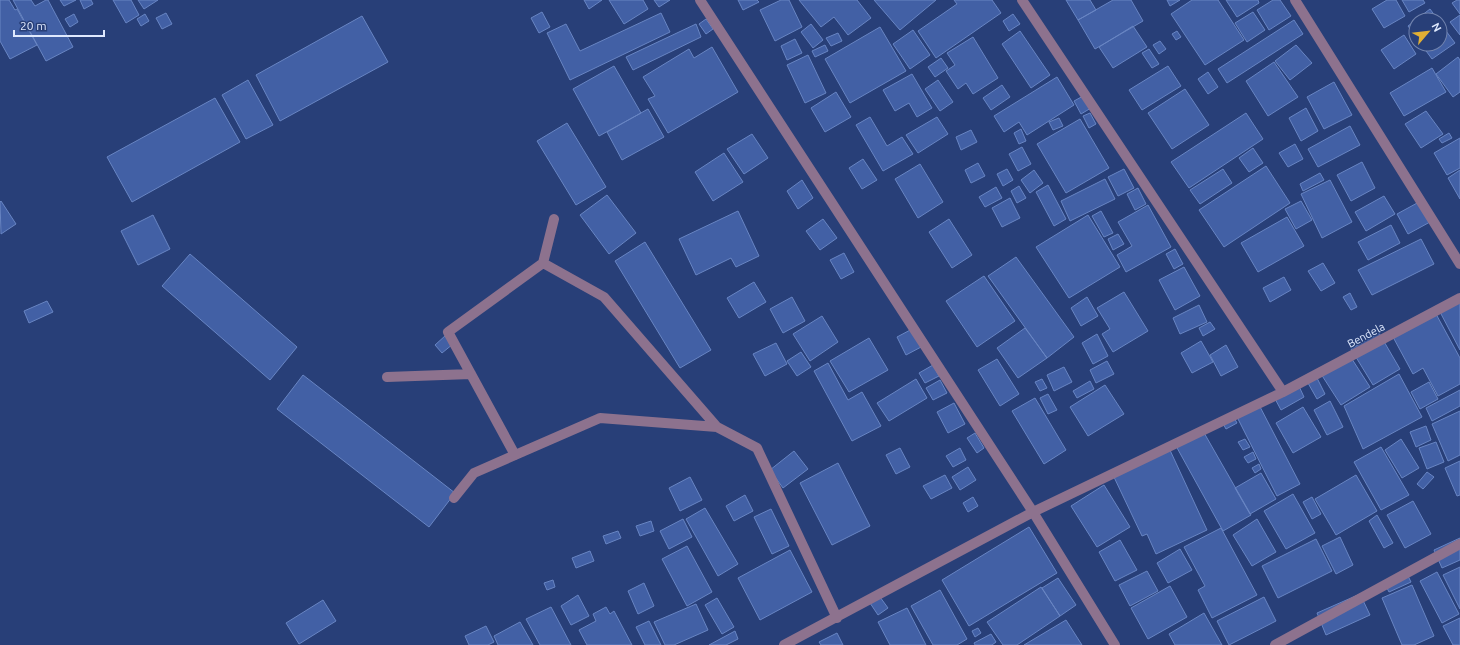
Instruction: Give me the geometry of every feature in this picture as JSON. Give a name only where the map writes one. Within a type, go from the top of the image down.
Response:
[{"type":"street","points":[[700,0],[1033,512],[1116,645]]},
{"type":"street","points":[[1022,0],[1283,392]]},
{"type":"street","points":[[1295,0],[1460,264]]},
{"type":"street","points":[[515,455],[448,332],[543,263],[554,219]]},
{"type":"street","points":[[543,263],[604,297],[717,427],[757,448],[837,618]]},
{"type":"street","name":"Bendela","points":[[784,645],[1033,512],[1283,392],[1460,298]]},
{"type":"street","points":[[388,377],[471,374]]},
{"type":"street","points":[[454,498],[474,473],[600,418],[717,427]]},
{"type":"street","points":[[1275,645],[1460,544]]},
{"type":"building","points":[[0,0],[9,0],[15,10],[17,9],[37,45],[10,59],[0,41]]},
{"type":"building","points":[[13,0],[31,0],[35,6],[48,0],[73,47],[46,61]]},
{"type":"building","points":[[60,0],[76,0],[64,6]]},
{"type":"building","points":[[80,0],[91,0],[93,4],[84,9]]},
{"type":"building","points":[[113,0],[131,0],[139,15],[126,23]]},
{"type":"building","points":[[138,0],[158,0],[144,9]]},
{"type":"building","points":[[584,0],[602,0],[589,9]]},
{"type":"building","points":[[609,0],[643,0],[648,9],[624,24]]},
{"type":"building","points":[[654,0],[670,0],[659,7]]},
{"type":"building","points":[[738,0],[757,0],[759,2],[743,10]]},
{"type":"building","points":[[781,0],[789,0],[802,27],[775,41],[760,10]]},
{"type":"building","points":[[799,0],[857,0],[871,18],[848,35],[834,17],[821,27]]},
{"type":"building","points":[[874,0],[936,0],[900,30]]},
{"type":"building","points":[[954,0],[992,0],[1001,13],[936,58],[918,31],[957,4]]},
{"type":"building","points":[[1066,0],[1090,0],[1096,10],[1078,20]]},
{"type":"building","points":[[1113,0],[1131,0],[1143,21],[1095,49],[1078,20]]},
{"type":"building","points":[[1167,0],[1180,0],[1170,6]]},
{"type":"building","points":[[1192,0],[1218,0],[1244,40],[1205,65],[1171,14]]},
{"type":"building","points":[[1226,0],[1258,0],[1259,3],[1237,17]]},
{"type":"building","points":[[1273,0],[1280,0],[1291,16],[1269,30],[1257,10]]},
{"type":"building","points":[[1387,0],[1396,0],[1405,16],[1384,28],[1372,9]]},
{"type":"building","points":[[1402,0],[1423,0],[1425,3],[1409,12]]},
{"type":"building","points":[[1460,0],[1460,14],[1452,3]]},
{"type":"building","points":[[542,12],[550,27],[539,33],[531,18]]},
{"type":"building","points":[[1253,12],[1265,30],[1247,42],[1235,23]]},
{"type":"building","points":[[166,13],[172,24],[162,29],[156,18]]},
{"type":"building","points":[[661,13],[670,32],[570,80],[547,33],[566,24],[580,51]]},
{"type":"building","points":[[74,14],[78,22],[70,27],[65,19]]},
{"type":"building","points":[[145,14],[149,21],[141,26],[137,19]]},
{"type":"building","points":[[1013,14],[1020,24],[1009,31],[1003,21]]},
{"type":"building","points":[[1460,15],[1460,35],[1450,22]]},
{"type":"building","points":[[362,16],[388,62],[280,121],[256,75]]},
{"type":"building","points":[[706,19],[713,29],[706,34],[699,24]]},
{"type":"building","points":[[1294,20],[1303,34],[1227,83],[1218,69]]},
{"type":"building","points":[[696,24],[701,37],[633,70],[626,57]]},
{"type":"building","points":[[811,24],[823,40],[813,48],[801,32]]},
{"type":"building","points":[[1133,26],[1147,47],[1113,68],[1099,47]]},
{"type":"building","points":[[880,27],[906,71],[850,103],[825,59]]},
{"type":"building","points":[[913,30],[930,55],[910,69],[893,44]]},
{"type":"building","points":[[1020,31],[1050,75],[1031,88],[1002,44]]},
{"type":"building","points":[[1177,31],[1181,37],[1176,40],[1172,34]]},
{"type":"building","points":[[838,33],[842,41],[831,46],[826,38]]},
{"type":"building","points":[[1448,34],[1455,43],[1448,48]]},
{"type":"building","points":[[1404,35],[1408,41],[1408,52],[1415,52],[1416,54],[1394,69],[1381,50]]},
{"type":"building","points":[[973,37],[998,78],[973,94],[966,83],[958,89],[946,71],[955,65],[947,53]]},
{"type":"building","points":[[795,39],[802,53],[787,60],[781,46]]},
{"type":"building","points":[[1160,41],[1166,49],[1159,54],[1153,45]]},
{"type":"building","points":[[825,45],[828,51],[815,57],[812,51]]},
{"type":"building","points":[[1296,45],[1312,63],[1290,80],[1275,61]]},
{"type":"building","points":[[712,47],[738,92],[668,133],[648,99],[655,96],[643,77],[689,49],[694,58]]},
{"type":"building","points":[[1149,49],[1159,64],[1152,68],[1142,53]]},
{"type":"building","points":[[1427,52],[1442,52],[1432,59]]},
{"type":"building","points":[[808,55],[826,93],[805,103],[787,65]]},
{"type":"building","points":[[1458,57],[1460,60],[1460,92],[1453,97],[1436,74]]},
{"type":"building","points":[[941,58],[948,68],[935,77],[928,67]]},
{"type":"building","points":[[1274,62],[1298,97],[1268,116],[1246,81]]},
{"type":"building","points":[[614,66],[641,113],[599,136],[573,89]]},
{"type":"building","points":[[1168,66],[1181,86],[1142,110],[1129,90]]},
{"type":"building","points":[[1432,68],[1446,92],[1404,116],[1390,93]]},
{"type":"building","points":[[1208,72],[1218,87],[1208,94],[1198,79]]},
{"type":"building","points":[[912,74],[932,108],[917,117],[909,103],[895,111],[883,90]]},
{"type":"building","points":[[1057,77],[1074,105],[1027,135],[1019,122],[1004,132],[994,116]]},
{"type":"building","points":[[248,80],[273,125],[246,139],[222,95]]},
{"type":"building","points":[[938,80],[953,102],[940,111],[925,89]]},
{"type":"building","points":[[1334,82],[1352,115],[1324,129],[1307,97]]},
{"type":"building","points":[[1002,85],[1010,97],[991,110],[983,98]]},
{"type":"building","points":[[1185,89],[1209,125],[1172,149],[1148,113]]},
{"type":"building","points":[[836,92],[851,117],[825,132],[811,108]]},
{"type":"building","points":[[1085,95],[1091,108],[1081,114],[1074,101]]},
{"type":"building","points":[[215,98],[240,142],[132,202],[107,157]]},
{"type":"building","points":[[1306,108],[1318,131],[1301,141],[1289,118]]},
{"type":"building","points":[[648,109],[664,137],[622,160],[607,132]]},
{"type":"building","points":[[1426,111],[1443,134],[1421,148],[1405,124]]},
{"type":"building","points":[[1090,113],[1096,124],[1089,128],[1083,116]]},
{"type":"building","points":[[1246,113],[1263,139],[1189,188],[1171,162]]},
{"type":"building","points":[[870,117],[887,146],[902,137],[913,154],[883,171],[856,125]]},
{"type":"building","points":[[937,117],[948,134],[918,153],[906,135]]},
{"type":"building","points":[[1059,118],[1063,126],[1053,130],[1049,122]]},
{"type":"building","points":[[1080,119],[1109,168],[1066,193],[1037,144]]},
{"type":"building","points":[[567,123],[606,187],[576,205],[537,141]]},
{"type":"building","points":[[1350,126],[1360,145],[1318,167],[1308,149]]},
{"type":"building","points":[[1021,129],[1026,141],[1019,144],[1014,133]]},
{"type":"building","points":[[971,130],[977,142],[961,150],[956,137]]},
{"type":"building","points":[[1449,133],[1452,138],[1442,143],[1439,139]]},
{"type":"building","points":[[752,134],[768,158],[744,174],[727,149]]},
{"type":"building","points":[[1460,138],[1460,168],[1447,175],[1434,153]]},
{"type":"building","points":[[1295,144],[1303,159],[1288,167],[1279,153]]},
{"type":"building","points":[[1022,147],[1031,164],[1018,171],[1009,154]]},
{"type":"building","points":[[1253,148],[1263,163],[1249,172],[1239,158]]},
{"type":"building","points":[[724,153],[743,182],[713,201],[695,172]]},
{"type":"building","points":[[863,159],[877,180],[862,189],[849,168]]},
{"type":"building","points":[[1362,162],[1375,188],[1351,201],[1337,175]]},
{"type":"building","points":[[978,163],[985,176],[971,183],[965,170]]},
{"type":"building","points":[[920,164],[943,202],[918,218],[895,179]]},
{"type":"building","points":[[1266,166],[1290,203],[1224,247],[1199,210]]},
{"type":"building","points":[[1007,169],[1013,180],[1003,186],[997,174]]},
{"type":"building","points":[[1124,169],[1134,188],[1118,196],[1108,177]]},
{"type":"building","points":[[1223,169],[1232,183],[1200,204],[1190,190]]},
{"type":"building","points":[[1034,170],[1043,183],[1030,193],[1021,180]]},
{"type":"building","points":[[1460,170],[1460,199],[1448,178]]},
{"type":"building","points":[[1320,173],[1324,180],[1303,191],[1300,184]]},
{"type":"building","points":[[1105,179],[1115,199],[1070,221],[1061,201]]},
{"type":"building","points":[[802,180],[813,198],[798,209],[787,191]]},
{"type":"building","points":[[1330,180],[1352,222],[1322,238],[1301,194]]},
{"type":"building","points":[[1048,185],[1066,219],[1054,226],[1036,192]]},
{"type":"building","points":[[1019,186],[1026,198],[1017,203],[1011,191]]},
{"type":"building","points":[[996,187],[1002,198],[985,207],[979,197]]},
{"type":"building","points":[[1138,188],[1146,204],[1135,210],[1127,194]]},
{"type":"building","points":[[607,195],[636,233],[609,254],[580,215]]},
{"type":"building","points":[[1384,196],[1395,214],[1366,231],[1355,212]]},
{"type":"building","points":[[1010,198],[1020,218],[1002,227],[992,208]]},
{"type":"building","points":[[1,201],[16,224],[1,234],[0,202]]},
{"type":"building","points":[[1301,201],[1312,220],[1296,229],[1285,209]]},
{"type":"building","points":[[1419,202],[1430,222],[1408,234],[1397,214]]},
{"type":"building","points":[[1148,205],[1171,247],[1126,272],[1117,255],[1132,246],[1118,222]]},
{"type":"building","points":[[738,211],[759,256],[736,267],[731,258],[696,275],[679,239]]},
{"type":"building","points":[[1101,211],[1113,233],[1104,237],[1092,216]]},
{"type":"building","points":[[153,215],[170,249],[138,265],[121,231]]},
{"type":"building","points":[[1088,215],[1120,267],[1069,298],[1036,247]]},
{"type":"building","points":[[1287,217],[1304,246],[1258,272],[1241,243]]},
{"type":"building","points":[[823,219],[837,238],[820,250],[806,231]]},
{"type":"building","points":[[949,219],[972,255],[952,268],[929,232]]},
{"type":"building","points":[[1391,225],[1400,243],[1368,260],[1358,242]]},
{"type":"building","points":[[1118,234],[1124,244],[1113,250],[1108,239]]},
{"type":"building","points":[[1421,239],[1434,264],[1372,295],[1358,270]]},
{"type":"building","points":[[645,242],[711,350],[680,368],[615,261]]},
{"type":"building","points":[[1175,249],[1183,264],[1174,269],[1166,254]]},
{"type":"building","points":[[844,253],[854,272],[841,279],[830,260]]},
{"type":"building","points":[[190,254],[297,347],[270,380],[162,286]]},
{"type":"building","points":[[1016,257],[1074,337],[1047,358],[988,276]]},
{"type":"building","points":[[1323,263],[1335,283],[1321,291],[1308,271]]},
{"type":"building","points":[[1184,267],[1200,296],[1175,310],[1159,280]]},
{"type":"building","points":[[984,276],[1015,321],[977,347],[946,301]]},
{"type":"building","points":[[1284,277],[1291,290],[1270,302],[1263,288]]},
{"type":"building","points":[[754,282],[766,302],[739,318],[727,298]]},
{"type":"building","points":[[1124,292],[1148,331],[1113,352],[1102,334],[1110,329],[1097,308]]},
{"type":"building","points":[[1350,293],[1357,307],[1351,310],[1343,297]]},
{"type":"building","points":[[792,297],[805,321],[783,333],[770,309]]},
{"type":"building","points":[[1087,297],[1098,316],[1081,326],[1071,308]]},
{"type":"building","points":[[47,301],[53,312],[29,323],[24,311]]},
{"type":"building","points":[[1460,301],[1460,350],[1440,312]]},
{"type":"building","points":[[1199,305],[1207,322],[1180,334],[1173,318]]},
{"type":"building","points":[[1436,314],[1460,358],[1460,384],[1438,396],[1423,368],[1413,374],[1393,337]]},
{"type":"building","points":[[822,316],[838,342],[810,361],[793,334]]},
{"type":"building","points":[[1210,322],[1215,329],[1203,336],[1199,328]]},
{"type":"building","points":[[914,328],[923,346],[906,355],[897,337]]},
{"type":"building","points":[[1025,328],[1047,358],[1018,378],[997,348]]},
{"type":"building","points":[[1379,333],[1400,369],[1373,385],[1351,349]]},
{"type":"building","points":[[1097,334],[1108,356],[1093,364],[1082,343]]},
{"type":"building","points":[[446,335],[453,344],[442,353],[435,345]]},
{"type":"building","points":[[869,338],[888,370],[849,392],[830,361]]},
{"type":"building","points":[[1201,341],[1213,362],[1192,373],[1181,353]]},
{"type":"building","points":[[776,343],[787,364],[765,376],[753,354]]},
{"type":"building","points":[[1226,345],[1238,367],[1221,376],[1210,355]]},
{"type":"building","points":[[801,352],[811,367],[797,376],[787,361]]},
{"type":"building","points":[[1350,356],[1370,387],[1341,405],[1321,374]]},
{"type":"building","points":[[997,359],[1019,394],[1000,406],[978,370]]},
{"type":"building","points":[[1107,361],[1114,374],[1096,383],[1090,370]]},
{"type":"building","points":[[828,363],[848,400],[862,392],[881,426],[852,441],[814,371]]},
{"type":"building","points":[[933,365],[939,376],[925,383],[919,373]]},
{"type":"building","points":[[1064,367],[1072,382],[1054,391],[1047,375]]},
{"type":"building","points":[[1399,374],[1422,417],[1363,449],[1344,406]]},
{"type":"building","points":[[303,375],[455,493],[429,527],[277,409]]},
{"type":"building","points":[[1317,378],[1325,394],[1317,399],[1308,383]]},
{"type":"building","points":[[916,379],[927,398],[889,421],[877,403]]},
{"type":"building","points":[[1042,379],[1047,388],[1040,391],[1035,382]]},
{"type":"building","points":[[940,380],[947,393],[933,400],[926,388]]},
{"type":"building","points":[[1090,381],[1094,389],[1077,398],[1073,391]]},
{"type":"building","points":[[1297,382],[1304,397],[1281,410],[1273,395]]},
{"type":"building","points":[[1429,382],[1438,399],[1420,409],[1411,392]]},
{"type":"building","points":[[1105,385],[1124,414],[1088,436],[1070,407]]},
{"type":"building","points":[[1460,390],[1460,406],[1432,421],[1426,408]]},
{"type":"building","points":[[1048,394],[1057,410],[1048,414],[1040,398]]},
{"type":"building","points":[[1035,398],[1066,450],[1044,464],[1012,411]]},
{"type":"building","points":[[1257,401],[1300,484],[1277,496],[1235,413]]},
{"type":"building","points":[[1330,401],[1343,427],[1327,435],[1314,410]]},
{"type":"building","points":[[954,403],[965,424],[948,433],[937,412]]},
{"type":"building","points":[[1303,407],[1321,437],[1293,453],[1276,423]]},
{"type":"building","points":[[1460,411],[1460,455],[1448,461],[1432,424]]},
{"type":"building","points":[[1232,414],[1237,423],[1226,429],[1221,420]]},
{"type":"building","points":[[1426,426],[1431,440],[1416,447],[1410,432]]},
{"type":"building","points":[[1203,431],[1251,515],[1223,531],[1176,446]]},
{"type":"building","points":[[975,433],[984,448],[977,453],[967,438]]},
{"type":"building","points":[[1245,439],[1250,447],[1243,450],[1238,442]]},
{"type":"building","points":[[1401,439],[1419,468],[1402,478],[1385,450]]},
{"type":"building","points":[[1436,442],[1444,462],[1427,469],[1419,448]]},
{"type":"building","points":[[1381,447],[1409,495],[1381,510],[1354,462]]},
{"type":"building","points":[[900,448],[910,467],[896,474],[886,455]]},
{"type":"building","points":[[960,448],[966,460],[953,467],[946,456]]},
{"type":"building","points":[[1169,448],[1207,530],[1156,554],[1147,534],[1142,536],[1113,475]]},
{"type":"building","points":[[794,451],[808,469],[783,488],[770,470]]},
{"type":"building","points":[[1253,452],[1256,459],[1248,463],[1244,457]]},
{"type":"building","points":[[1460,461],[1460,495],[1457,496],[1445,468]]},
{"type":"building","points":[[838,463],[870,526],[832,545],[800,483]]},
{"type":"building","points":[[1259,464],[1261,469],[1255,473],[1252,468]]},
{"type":"building","points":[[968,467],[976,480],[960,490],[952,477]]},
{"type":"building","points":[[1427,472],[1434,477],[1423,489],[1417,484]]},
{"type":"building","points":[[1261,473],[1276,499],[1250,514],[1235,488]]},
{"type":"building","points":[[945,475],[952,488],[931,499],[923,486]]},
{"type":"building","points":[[1356,475],[1377,511],[1336,535],[1315,499]]},
{"type":"building","points":[[690,477],[702,500],[680,511],[669,488]]},
{"type":"building","points":[[1104,485],[1130,527],[1097,547],[1071,506]]},
{"type":"building","points":[[1293,494],[1315,533],[1286,549],[1264,511]]},
{"type":"building","points":[[745,495],[753,511],[734,521],[726,506]]},
{"type":"building","points":[[973,497],[978,506],[968,512],[963,503]]},
{"type":"building","points":[[1312,497],[1321,514],[1312,519],[1303,502]]},
{"type":"building","points":[[1413,501],[1431,534],[1405,548],[1387,515]]},
{"type":"building","points":[[705,508],[738,564],[718,576],[686,519]]},
{"type":"building","points":[[771,509],[789,546],[772,554],[754,517]]},
{"type":"building","points":[[1377,515],[1393,543],[1384,548],[1369,521]]},
{"type":"building","points":[[683,519],[692,537],[669,549],[660,531]]},
{"type":"building","points":[[1257,519],[1276,552],[1252,566],[1233,535]]},
{"type":"building","points":[[651,521],[654,531],[640,536],[636,526]]},
{"type":"building","points":[[1029,527],[1057,573],[969,626],[942,580]]},
{"type":"building","points":[[1221,528],[1257,595],[1212,618],[1198,590],[1205,586],[1184,547]]},
{"type":"building","points":[[618,531],[621,538],[606,544],[603,536]]},
{"type":"building","points":[[1340,537],[1353,565],[1336,574],[1322,546]]},
{"type":"building","points":[[1460,538],[1460,560],[1442,568],[1434,550]]},
{"type":"building","points":[[1316,539],[1332,571],[1278,598],[1262,566]]},
{"type":"building","points":[[1120,540],[1137,570],[1115,581],[1099,552]]},
{"type":"building","points":[[687,546],[712,592],[687,606],[662,559]]},
{"type":"building","points":[[1180,549],[1192,570],[1168,583],[1157,563]]},
{"type":"building","points":[[790,550],[812,592],[760,620],[738,578]]},
{"type":"building","points":[[590,551],[594,561],[576,568],[572,558]]},
{"type":"building","points":[[1460,567],[1460,609],[1443,575]]},
{"type":"building","points":[[1147,571],[1158,591],[1130,606],[1119,585]]},
{"type":"building","points":[[1437,572],[1459,614],[1442,623],[1420,581]]},
{"type":"building","points":[[1407,574],[1411,582],[1389,592],[1385,584]]},
{"type":"building","points":[[1058,578],[1076,605],[1060,616],[1042,588]]},
{"type":"building","points":[[553,580],[555,587],[547,590],[544,583]]},
{"type":"building","points":[[644,583],[654,606],[638,614],[628,591]]},
{"type":"building","points":[[1412,585],[1434,636],[1414,645],[1402,645],[1382,598]]},
{"type":"building","points":[[1170,586],[1187,617],[1148,639],[1131,608]]},
{"type":"building","points":[[1041,587],[1060,616],[1017,645],[1003,645],[987,622]]},
{"type":"building","points":[[940,590],[967,639],[957,645],[933,645],[911,606]]},
{"type":"building","points":[[1360,594],[1370,615],[1326,635],[1317,613]]},
{"type":"building","points":[[578,595],[589,616],[571,625],[561,606]]},
{"type":"building","points":[[880,597],[888,608],[878,615],[870,603]]},
{"type":"building","points":[[1264,597],[1276,621],[1229,645],[1217,621]]},
{"type":"building","points":[[717,598],[734,627],[722,634],[705,605]]},
{"type":"building","points":[[323,600],[336,621],[299,644],[286,623]]},
{"type":"building","points":[[696,604],[708,630],[674,645],[665,645],[654,622]]},
{"type":"building","points":[[551,607],[571,645],[540,645],[526,619]]},
{"type":"building","points":[[606,607],[610,614],[614,611],[632,645],[587,645],[579,630],[596,621],[593,614]]},
{"type":"building","points":[[907,608],[926,645],[890,645],[878,622]]},
{"type":"building","points":[[1204,613],[1222,645],[1175,645],[1169,634]]},
{"type":"building","points":[[1460,618],[1460,645],[1453,645],[1443,626]]},
{"type":"building","points":[[1066,620],[1082,645],[1024,645]]},
{"type":"building","points":[[649,621],[661,645],[645,645],[636,627]]},
{"type":"building","points":[[520,622],[533,645],[498,645],[494,636]]},
{"type":"building","points":[[486,626],[494,642],[488,645],[469,645],[465,636]]},
{"type":"building","points":[[978,628],[981,633],[975,637],[972,631]]},
{"type":"building","points":[[735,631],[738,639],[726,645],[709,645]]},
{"type":"building","points":[[837,633],[843,645],[821,645],[819,642]]},
{"type":"building","points":[[991,634],[996,642],[992,645],[975,645],[974,643]]}]
